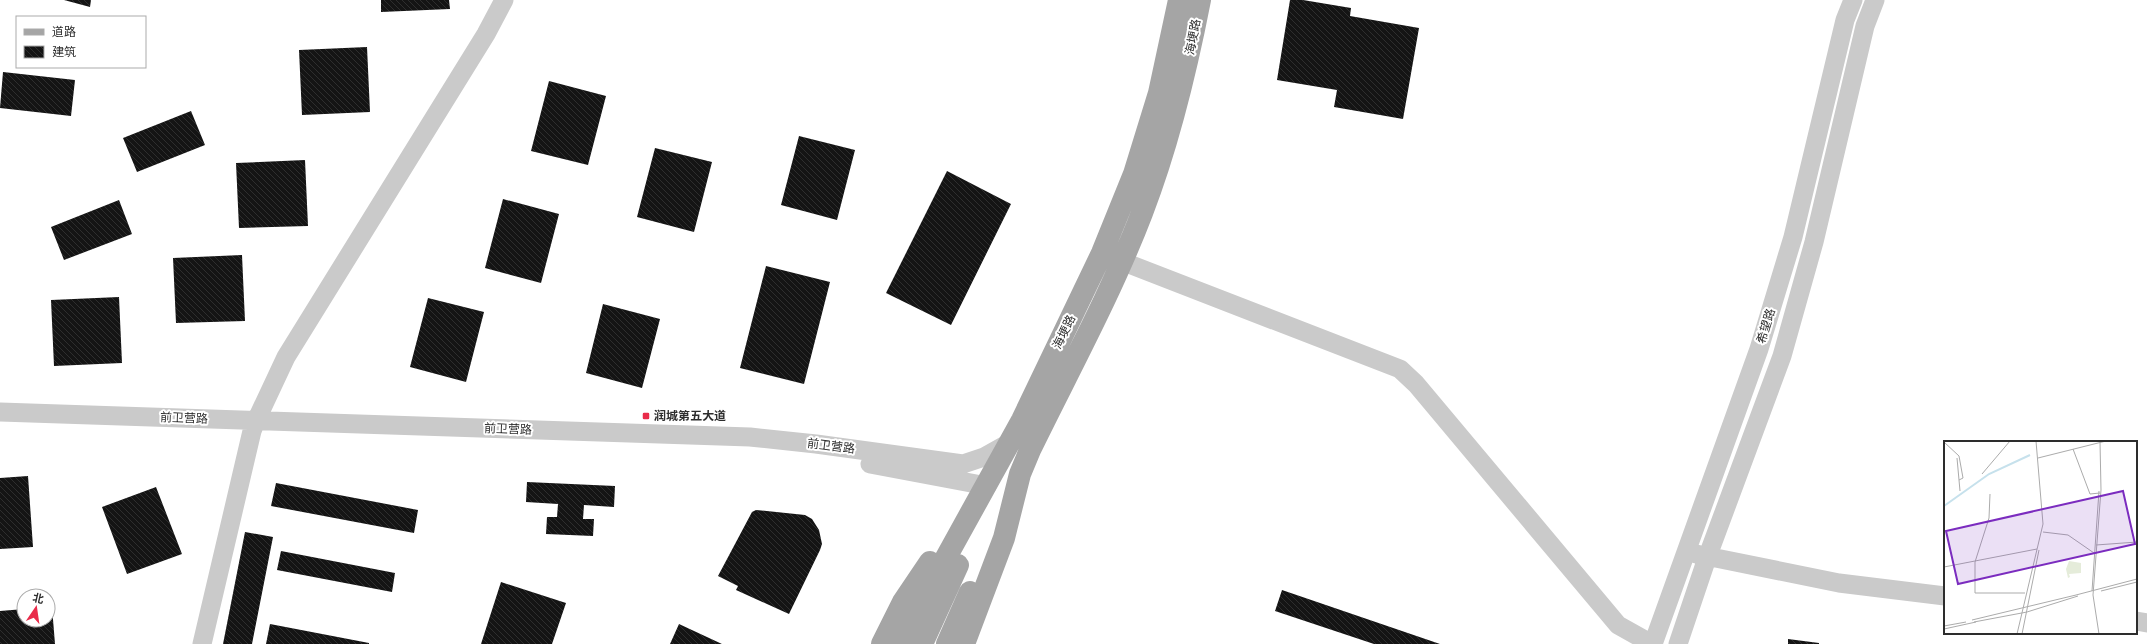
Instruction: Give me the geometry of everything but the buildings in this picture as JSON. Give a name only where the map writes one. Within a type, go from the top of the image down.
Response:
[{"type":"main road","name":"海埂路","points":[[902,644],[943,563],[987,486],[1009,443],[1102,253],[1134,174],[1159,93],[1179,0]]},
{"type":"main road","name":"海埂路","points":[[1020,474],[1030,450],[1121,261],[1142,213],[1167,142],[1186,73],[1200,0]]},
{"type":"main road","points":[[947,644],[968,598],[987,544],[1020,474]]},
{"type":"main road","points":[[964,644],[1004,538],[1020,474]]},
{"type":"main road","points":[[882,644],[903,602],[962,516],[987,486]]},
{"type":"main road","points":[[922,644],[977,524],[987,486]]},
{"type":"street","points":[[202,644],[254,426],[286,357],[486,34],[504,0]]},
{"type":"street","name":"希望路","points":[[1652,644],[1762,341],[1793,237],[1845,20],[1853,0]]},
{"type":"street","name":"希望路","points":[[1678,644],[1707,558],[1782,356],[1814,242],[1865,26],[1875,0]]},
{"type":"street","points":[[1121,261],[1400,369],[1416,384],[1618,625],[1652,644]]},
{"type":"street","name":"前卫营路","points":[[0,412],[752,450],[882,466],[987,486]]},
{"type":"street","name":"前卫营路","points":[[0,425],[254,426],[750,437],[816,444],[963,464],[984,458],[1009,443]]},
{"type":"street","points":[[1685,550],[1707,558],[1839,583],[1944,596]]},
{"type":"street","points":[[2137,621],[2147,623]]},
{"type":"place","name":"润城第五大道","points":[[646,416]]}]
